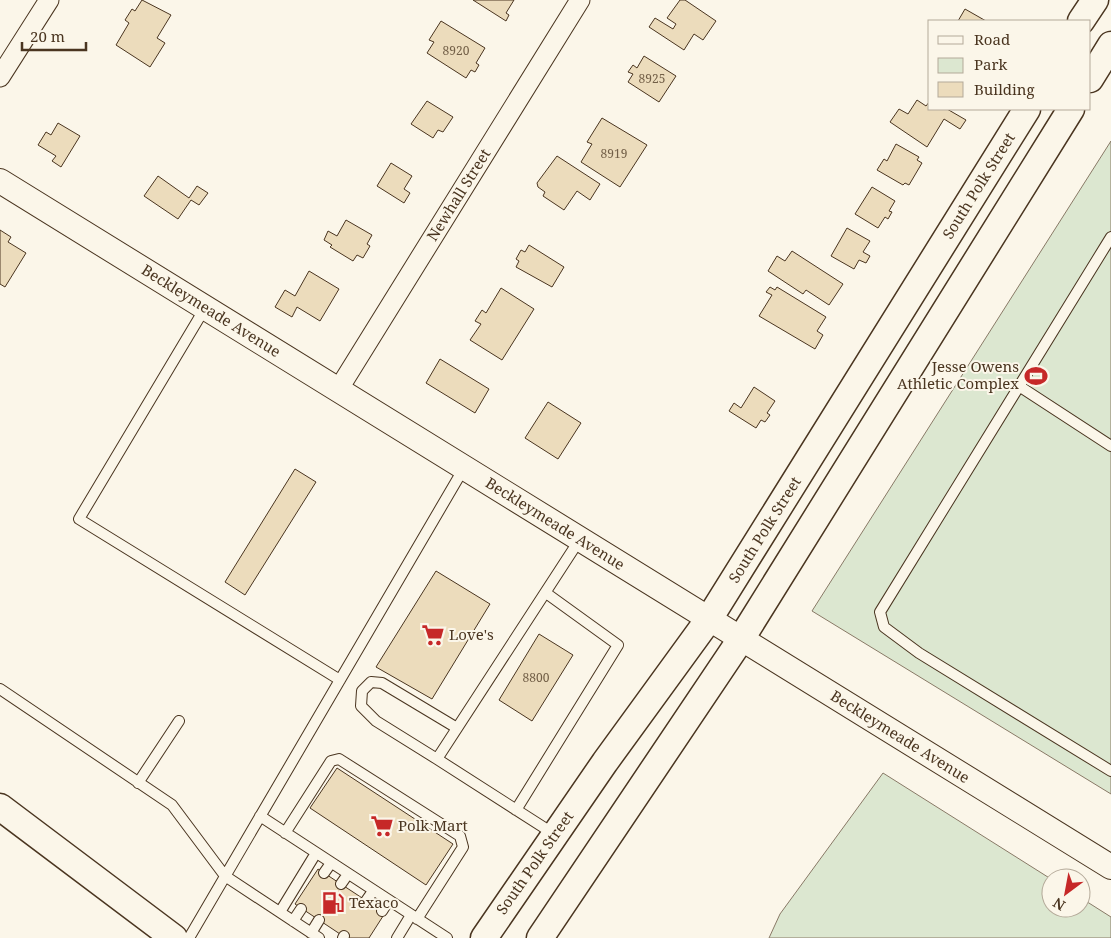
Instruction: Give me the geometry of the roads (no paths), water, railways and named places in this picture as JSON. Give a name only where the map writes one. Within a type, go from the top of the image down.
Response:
[{"type":"main road","points":[[1083,20],[1095,0]]},
{"type":"main road","points":[[1091,77],[1111,45]]},
{"type":"main road","name":"South Polk Street","points":[[484,938],[709,619],[1026,110]]},
{"type":"main road","points":[[540,938],[741,639],[1065,118],[1031,110]]},
{"type":"main road","points":[[0,807],[174,938]]},
{"type":"street","points":[[0,78],[49,0]]},
{"type":"street","name":"Newhall Street","points":[[338,390],[580,0]]},
{"type":"street","name":"Beckleymeade Avenue","points":[[0,181],[1111,867]]},
{"type":"lane","points":[[1111,237],[880,612],[884,627],[919,653],[1111,770]]},
{"type":"lane","points":[[205,308],[79,519],[340,680]]},
{"type":"lane","points":[[1019,386],[1111,446]]},
{"type":"lane","points":[[188,938],[464,468]]},
{"type":"lane","points":[[437,758],[580,539]]},
{"type":"lane","points":[[516,810],[618,645],[546,592]]},
{"type":"lane","points":[[457,728],[382,683],[371,682],[362,691],[361,706],[376,721],[437,758],[555,835]]},
{"type":"lane","points":[[0,689],[172,805],[225,876],[315,935],[319,920]]},
{"type":"lane","points":[[138,783],[179,721]]},
{"type":"lane","points":[[285,833],[331,761],[339,759],[460,836],[462,847],[414,917],[397,938]]},
{"type":"lane","points":[[260,816],[447,938]]},
{"type":"lane","points":[[280,912],[316,853]]},
{"type":"lane","points":[[324,873],[330,863]]},
{"type":"lane","points":[[341,884],[348,874]]},
{"type":"lane","points":[[366,901],[373,891]]},
{"type":"lane","points":[[382,911],[389,900]]},
{"type":"lane","points":[[293,921],[301,908]]},
{"type":"place","name":"Jesse Owens Athletic Complex","points":[[1036,376]]},
{"type":"place","name":"Love's","points":[[433,635]]},
{"type":"place","name":"Polk Mart","points":[[382,826]]},
{"type":"place","name":"Texaco","points":[[333,903]]}]
